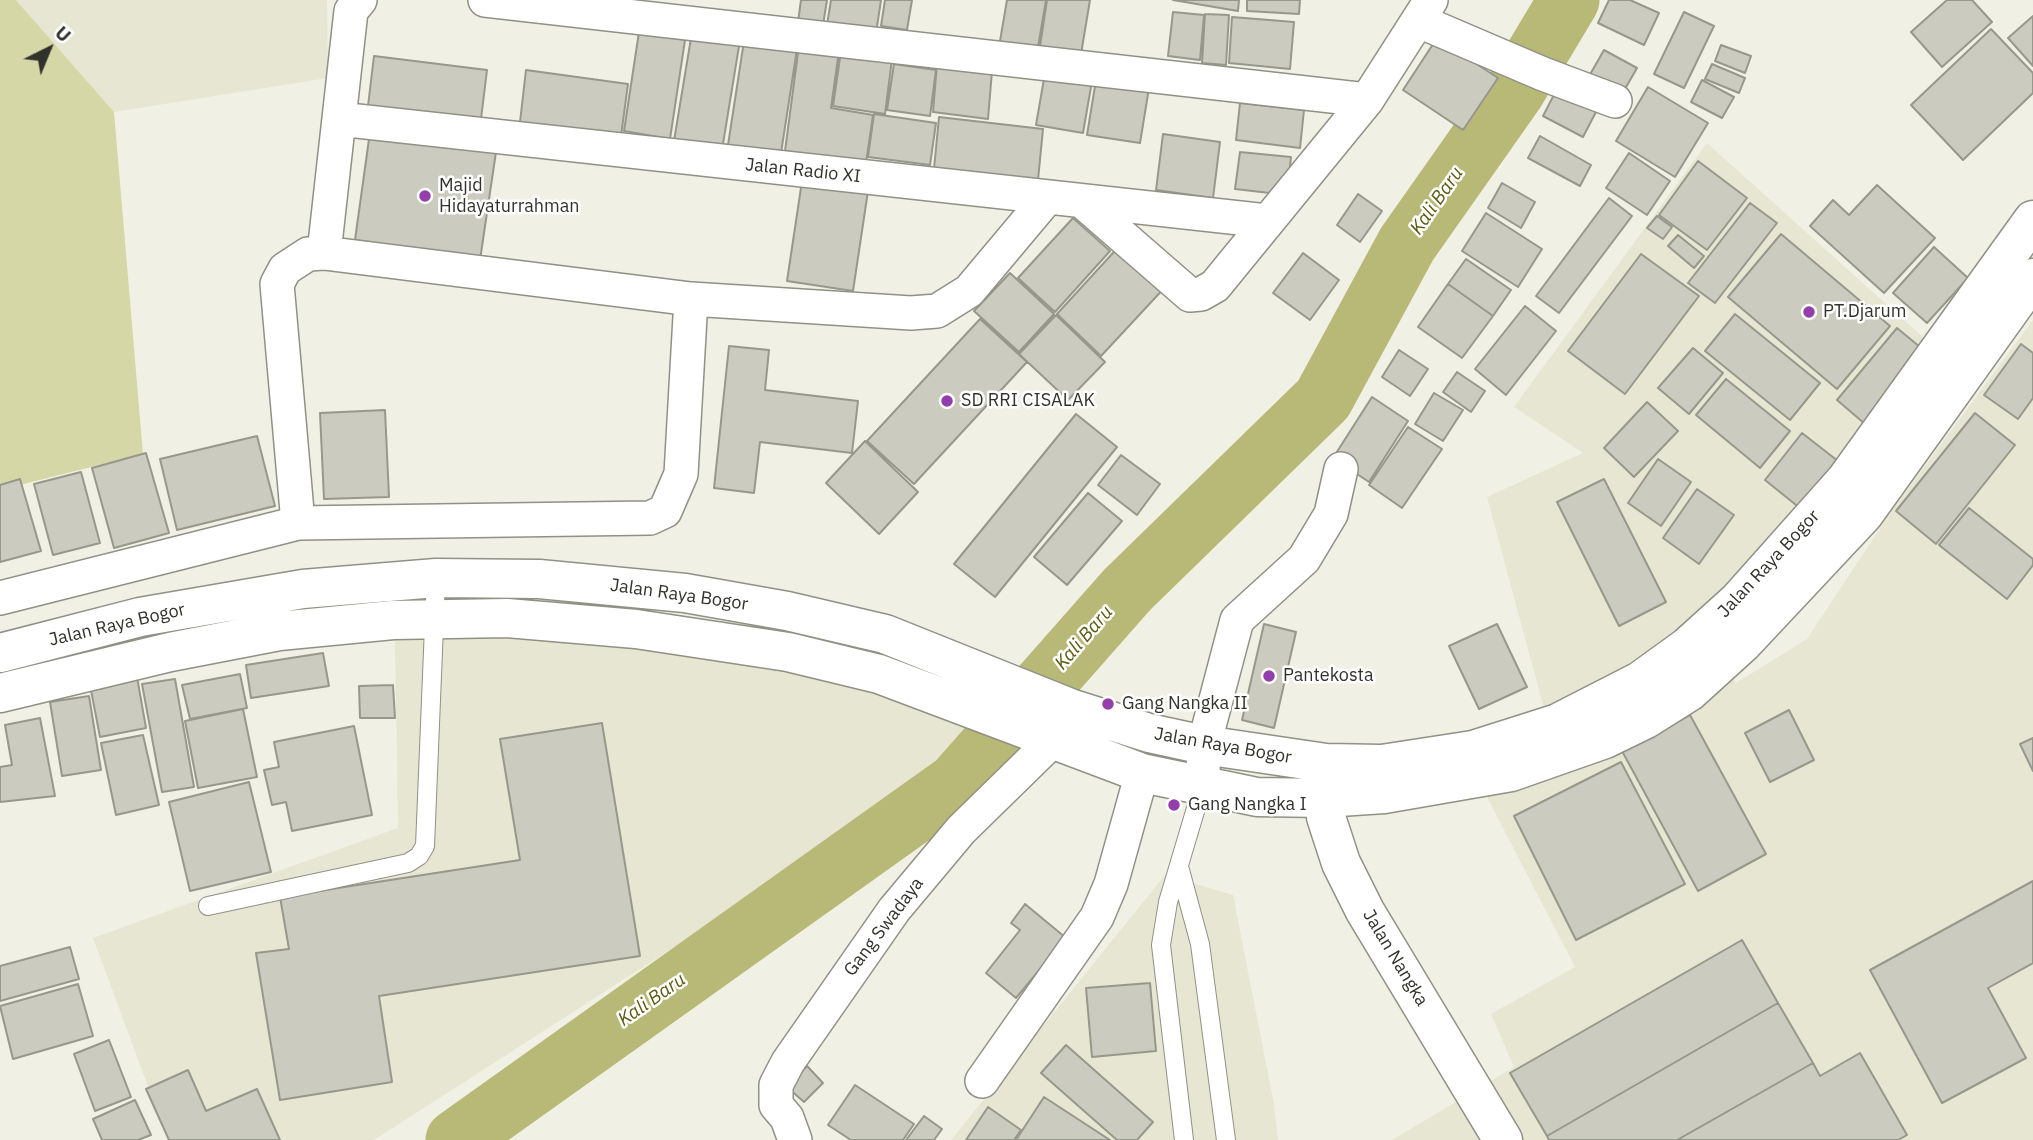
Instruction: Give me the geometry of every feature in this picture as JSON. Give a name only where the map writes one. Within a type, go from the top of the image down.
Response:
[{"type":"main road","name":"Jalan Raya Bogor","points":[[1679,677],[1739,600],[1845,481],[2033,220]]},
{"type":"main road","name":"Jalan Raya Bogor","points":[[0,692],[170,652],[279,631],[435,618],[507,618],[636,629],[788,652],[879,674],[1048,740],[1142,773],[1202,788],[1257,797],[1382,764],[1435,758],[1511,740],[1601,703],[1679,677],[1786,601],[1864,514],[2033,278]]},
{"type":"main road","name":"Jalan Raya Bogor","points":[[0,653],[140,617],[236,599],[328,586],[436,578],[539,579],[685,593],[787,611],[885,634],[1070,708],[1149,733],[1204,745],[1325,781]]},
{"type":"main road","name":"Jalan Nangka","points":[[1325,781],[1331,838],[1365,911],[1503,1140]]},
{"type":"street","points":[[324,253],[351,10],[360,0]]},
{"type":"street","points":[[485,0],[669,11],[1367,100]]},
{"type":"street","points":[[1083,202],[1190,295],[1201,294],[1215,286],[1367,100],[1425,10],[1506,58],[1615,101]]},
{"type":"street","name":"Jalan Radio XI","points":[[339,119],[1267,221]]},
{"type":"street","points":[[298,523],[277,284],[285,269],[308,254],[324,253],[691,299],[911,313],[937,311],[969,291],[1046,198]]},
{"type":"street","points":[[0,598],[298,523],[650,518],[665,511],[681,474],[691,299]]},
{"type":"street","points":[[1202,788],[1204,745],[1237,620],[1304,559],[1331,514],[1341,469]]},
{"type":"street","name":"Gang Swadaya","points":[[795,1140],[787,1118],[776,1105],[776,1085],[788,1062],[911,890],[961,830],[1048,740]]},
{"type":"street","points":[[982,1081],[1097,918],[1111,884],[1142,773]]},
{"type":"lane","points":[[208,906],[408,863],[419,856],[425,846],[436,578]]},
{"type":"lane","points":[[1184,1140],[1161,945],[1168,902],[1180,870],[1202,788]]},
{"type":"lane","points":[[1180,870],[1200,944],[1226,1140]]},
{"type":"shaded area","points":[[16,0],[327,0],[328,78],[114,112]]},
{"type":"shaded area","points":[[1707,143],[1934,347],[1699,627],[1736,683],[1807,639],[1893,509],[2033,320],[2033,1140],[1392,1140],[1514,1067],[1491,1014],[1575,967],[1487,797],[1560,768],[1487,497],[1583,453],[1514,407]]},
{"type":"shaded area","points":[[516,631],[777,648],[976,731],[917,791],[374,1140],[168,1140],[93,938],[398,828],[395,636]]},
{"type":"shaded area","points":[[1165,875],[1233,895],[1274,1104],[1278,1140],[951,1140]]},
{"type":"green space","points":[[0,0],[16,0],[114,112],[143,454],[0,490]]},
{"type":"building","points":[[801,0],[827,0],[823,25],[798,22]]},
{"type":"building","points":[[831,0],[881,0],[876,33],[827,25]]},
{"type":"building","points":[[885,0],[912,0],[907,30],[881,26]]},
{"type":"building","points":[[1007,0],[1046,0],[1037,53],[999,47]]},
{"type":"building","points":[[1047,0],[1090,0],[1080,60],[1039,53]]},
{"type":"building","points":[[1173,0],[1239,0],[1238,11]]},
{"type":"building","points":[[1247,0],[1300,0],[1299,14],[1247,11]]},
{"type":"building","points":[[1609,0],[1630,0],[1659,13],[1644,45],[1598,23]]},
{"type":"building","points":[[1947,0],[1972,0],[1992,22],[1942,67],[1911,32]]},
{"type":"building","points":[[1173,12],[1204,15],[1200,60],[1168,56]]},
{"type":"building","points":[[1684,12],[1714,26],[1684,88],[1654,74]]},
{"type":"building","points":[[1205,14],[1229,15],[1226,65],[1202,63]]},
{"type":"building","points":[[2033,16],[2033,66],[2008,38]]},
{"type":"building","points":[[1232,17],[1294,22],[1290,69],[1229,63]]},
{"type":"building","points":[[1991,29],[2033,73],[2033,93],[1963,160],[1911,105]]},
{"type":"building","points":[[639,32],[685,40],[670,139],[624,131]]},
{"type":"building","points":[[692,32],[740,40],[722,150],[674,141]]},
{"type":"building","points":[[1437,38],[1498,78],[1463,130],[1403,90]]},
{"type":"building","points":[[744,41],[797,49],[781,153],[728,145]]},
{"type":"building","points":[[799,45],[839,51],[831,108],[873,115],[866,163],[785,151]]},
{"type":"building","points":[[1721,45],[1751,56],[1745,73],[1715,61]]},
{"type":"building","points":[[1604,50],[1637,68],[1621,96],[1588,78]]},
{"type":"building","points":[[841,51],[892,59],[885,114],[833,106]]},
{"type":"building","points":[[374,56],[487,70],[481,119],[368,106]]},
{"type":"building","points":[[894,64],[936,70],[930,116],[887,110]]},
{"type":"building","points":[[937,64],[992,71],[988,119],[933,112]]},
{"type":"building","points":[[1712,64],[1745,78],[1739,93],[1705,79]]},
{"type":"building","points":[[526,70],[628,84],[621,136],[520,122]]},
{"type":"building","points":[[1045,73],[1092,81],[1083,133],[1036,125]]},
{"type":"building","points":[[1096,80],[1149,88],[1140,143],[1087,135]]},
{"type":"building","points":[[1702,80],[1734,97],[1722,118],[1691,102]]},
{"type":"building","points":[[1558,87],[1598,108],[1583,137],[1543,116]]},
{"type":"building","points":[[1648,87],[1708,123],[1675,177],[1616,141]]},
{"type":"building","points":[[1240,103],[1304,110],[1300,148],[1236,140]]},
{"type":"building","points":[[874,114],[936,123],[930,165],[868,157]]},
{"type":"building","points":[[939,117],[1043,129],[1038,180],[934,169]]},
{"type":"building","name":"Majid Hidayaturrahman","points":[[370,132],[496,152],[480,260],[355,240]]},
{"type":"building","points":[[1163,134],[1220,142],[1213,198],[1156,190]]},
{"type":"building","points":[[1540,136],[1591,165],[1580,186],[1528,158]]},
{"type":"building","points":[[1240,152],[1291,157],[1287,195],[1235,189]]},
{"type":"building","points":[[1629,153],[1670,181],[1647,215],[1606,188]]},
{"type":"building","points":[[1698,161],[1747,198],[1707,250],[1659,215]]},
{"type":"building","points":[[802,181],[868,191],[853,291],[787,281]]},
{"type":"building","points":[[1502,183],[1535,202],[1521,228],[1488,208]]},
{"type":"building","points":[[1877,185],[1935,238],[1884,293],[1810,226],[1833,200],[1849,215]]},
{"type":"building","points":[[1358,194],[1382,211],[1360,242],[1337,225]]},
{"type":"building","points":[[1609,198],[1632,216],[1559,313],[1536,296]]},
{"type":"building","points":[[1750,203],[1777,223],[1715,303],[1688,283]]},
{"type":"building","points":[[1486,213],[1542,249],[1518,287],[1462,251]]},
{"type":"building","points":[[1657,216],[1672,227],[1663,239],[1647,228]]},
{"type":"building","points":[[1073,218],[1110,251],[1055,312],[1018,278]]},
{"type":"building","name":"PT.Djarum","points":[[1781,234],[1890,326],[1837,389],[1728,297]]},
{"type":"building","points":[[1678,235],[1704,256],[1694,268],[1668,246]]},
{"type":"building","points":[[1123,242],[1168,284],[1101,356],[1057,314]]},
{"type":"building","points":[[1934,247],[1968,278],[1927,323],[1893,293]]},
{"type":"building","points":[[1303,253],[1339,280],[1310,320],[1273,293]]},
{"type":"building","points":[[1641,254],[1699,296],[1625,394],[1568,351]]},
{"type":"building","points":[[1466,259],[1511,290],[1493,316],[1448,284]]},
{"type":"building","points":[[1010,273],[1054,314],[1019,352],[974,311]]},
{"type":"building","points":[[1448,284],[1493,316],[1462,358],[1418,327]]},
{"type":"building","points":[[1525,306],[1556,331],[1506,395],[1475,369]]},
{"type":"building","points":[[1735,314],[1820,383],[1790,420],[1705,351]]},
{"type":"building","name":"SD RRI CISALAK","points":[[1056,315],[1105,362],[1068,400],[1019,354]]},
{"type":"building","name":"SD RRI CISALAK","points":[[980,319],[1027,362],[914,484],[867,441]]},
{"type":"building","points":[[1897,328],[1926,352],[1865,424],[1837,400]]},
{"type":"building","points":[[2021,344],[2033,353],[2033,398],[2018,419],[1984,395]]},
{"type":"building","points":[[729,346],[769,350],[765,390],[858,401],[852,453],[760,442],[754,493],[714,488]]},
{"type":"building","points":[[1693,348],[1723,373],[1689,414],[1658,388]]},
{"type":"building","points":[[1399,350],[1428,369],[1410,396],[1382,377]]},
{"type":"building","points":[[1457,372],[1485,391],[1471,412],[1443,392]]},
{"type":"building","points":[[1726,379],[1790,431],[1760,468],[1696,415]]},
{"type":"building","points":[[1434,393],[1463,410],[1443,441],[1415,424]]},
{"type":"building","points":[[1372,397],[1408,421],[1369,482],[1333,458]]},
{"type":"building","points":[[1647,402],[1678,431],[1634,477],[1604,448]]},
{"type":"building","points":[[385,410],[389,497],[324,499],[320,413]]},
{"type":"building","points":[[1975,413],[2015,445],[1936,544],[1896,511]]},
{"type":"building","name":"SD RRI CISALAK","points":[[1076,414],[1117,447],[995,597],[954,564]]},
{"type":"building","points":[[1408,427],[1442,449],[1402,508],[1369,485]]},
{"type":"building","points":[[1802,433],[1843,465],[1806,513],[1765,480]]},
{"type":"building","points":[[257,436],[275,506],[177,530],[160,459]]},
{"type":"building","points":[[865,441],[918,492],[879,534],[826,483]]},
{"type":"building","points":[[146,453],[169,533],[114,548],[92,468]]},
{"type":"building","name":"SD RRI CISALAK","points":[[1121,455],[1160,484],[1137,515],[1098,485]]},
{"type":"building","points":[[1658,459],[1691,482],[1661,526],[1628,503]]},
{"type":"building","points":[[81,472],[100,543],[53,555],[34,484]]},
{"type":"building","points":[[20,479],[41,551],[0,562],[0,485]]},
{"type":"building","points":[[1604,479],[1666,602],[1619,626],[1557,502]]},
{"type":"building","points":[[1697,489],[1734,515],[1699,564],[1663,538]]},
{"type":"building","points":[[1088,493],[1122,521],[1067,585],[1034,557]]},
{"type":"building","points":[[1969,508],[2033,559],[2033,565],[2007,599],[1939,545]]},
{"type":"building","name":"Pantekosta","points":[[1264,624],[1296,632],[1274,728],[1242,720]]},
{"type":"building","points":[[1497,624],[1527,687],[1479,709],[1449,646]]},
{"type":"building","points":[[323,653],[329,686],[251,698],[246,665]]},
{"type":"building","points":[[240,674],[247,708],[190,719],[182,685]]},
{"type":"building","points":[[137,677],[146,728],[100,737],[90,685]]},
{"type":"building","points":[[175,679],[194,787],[162,792],[142,684]]},
{"type":"building","points":[[393,685],[395,718],[360,718],[359,686]]},
{"type":"building","points":[[89,696],[101,770],[62,776],[50,702]]},
{"type":"building","points":[[243,709],[257,777],[198,788],[185,721]]},
{"type":"building","points":[[1789,710],[1814,760],[1770,782],[1745,733]]},
{"type":"building","points":[[1690,715],[1766,854],[1698,891],[1622,751]]},
{"type":"building","points":[[40,718],[55,796],[0,802],[0,767],[12,765],[5,725]]},
{"type":"building","points":[[602,723],[640,956],[379,996],[392,1082],[280,1100],[256,953],[289,949],[280,897],[520,860],[500,739]]},
{"type":"building","points":[[354,726],[372,815],[292,831],[286,802],[272,805],[264,770],[279,767],[274,742]]},
{"type":"building","points":[[143,735],[159,805],[116,815],[101,743]]},
{"type":"building","points":[[2033,738],[2033,771],[2020,744]]},
{"type":"building","points":[[1621,762],[1685,884],[1576,940],[1514,816]]},
{"type":"building","points":[[249,782],[271,872],[190,891],[169,802]]},
{"type":"building","points":[[2033,881],[2033,963],[1988,988],[2026,1058],[1942,1103],[1870,970]]},
{"type":"building","points":[[1025,904],[1066,938],[1016,998],[986,973],[1020,930],[1011,923]]},
{"type":"building","points":[[1742,940],[1778,1003],[1547,1136],[1510,1073]]},
{"type":"building","points":[[70,947],[79,979],[0,1001],[0,966]]},
{"type":"building","points":[[1150,983],[1156,1051],[1092,1057],[1086,988]]},
{"type":"building","points":[[78,984],[93,1036],[13,1059],[0,1006]]},
{"type":"building","points":[[1778,1003],[1813,1063],[1677,1140],[1549,1140],[1547,1136]]},
{"type":"building","points":[[109,1040],[131,1097],[95,1111],[74,1054]]},
{"type":"building","points":[[1066,1045],[1153,1122],[1137,1140],[1117,1140],[1041,1073]]},
{"type":"building","points":[[1860,1053],[1907,1135],[1898,1140],[1677,1140],[1813,1063],[1820,1076]]},
{"type":"building","points":[[807,1066],[823,1083],[804,1102],[787,1087]]},
{"type":"building","points":[[188,1070],[206,1111],[257,1089],[280,1140],[169,1140],[146,1089]]},
{"type":"building","points":[[855,1085],[914,1124],[903,1140],[851,1140],[828,1125]]},
{"type":"building","points":[[1044,1097],[1110,1140],[1016,1140]]},
{"type":"building","points":[[135,1100],[151,1135],[138,1140],[102,1140],[93,1119]]},
{"type":"building","points":[[988,1107],[1021,1130],[1014,1140],[966,1140]]},
{"type":"building","points":[[924,1116],[942,1129],[934,1140],[906,1140]]},
{"type":"waterway","name":"Kali Baru","points":[[456,1140],[957,783],[1127,590],[1323,399],[1407,244],[1514,92],[1569,0]]},
{"type":"place","name":"Majid Hidayaturrahman","points":[[425,196]]},
{"type":"place","name":"PT.Djarum","points":[[1809,312]]},
{"type":"place","name":"SD RRI CISALAK","points":[[947,401]]},
{"type":"place","name":"Pantekosta","points":[[1269,676]]},
{"type":"place","name":"Gang Nangka II","points":[[1108,704]]},
{"type":"place","name":"Gang Nangka I","points":[[1174,805]]}]
